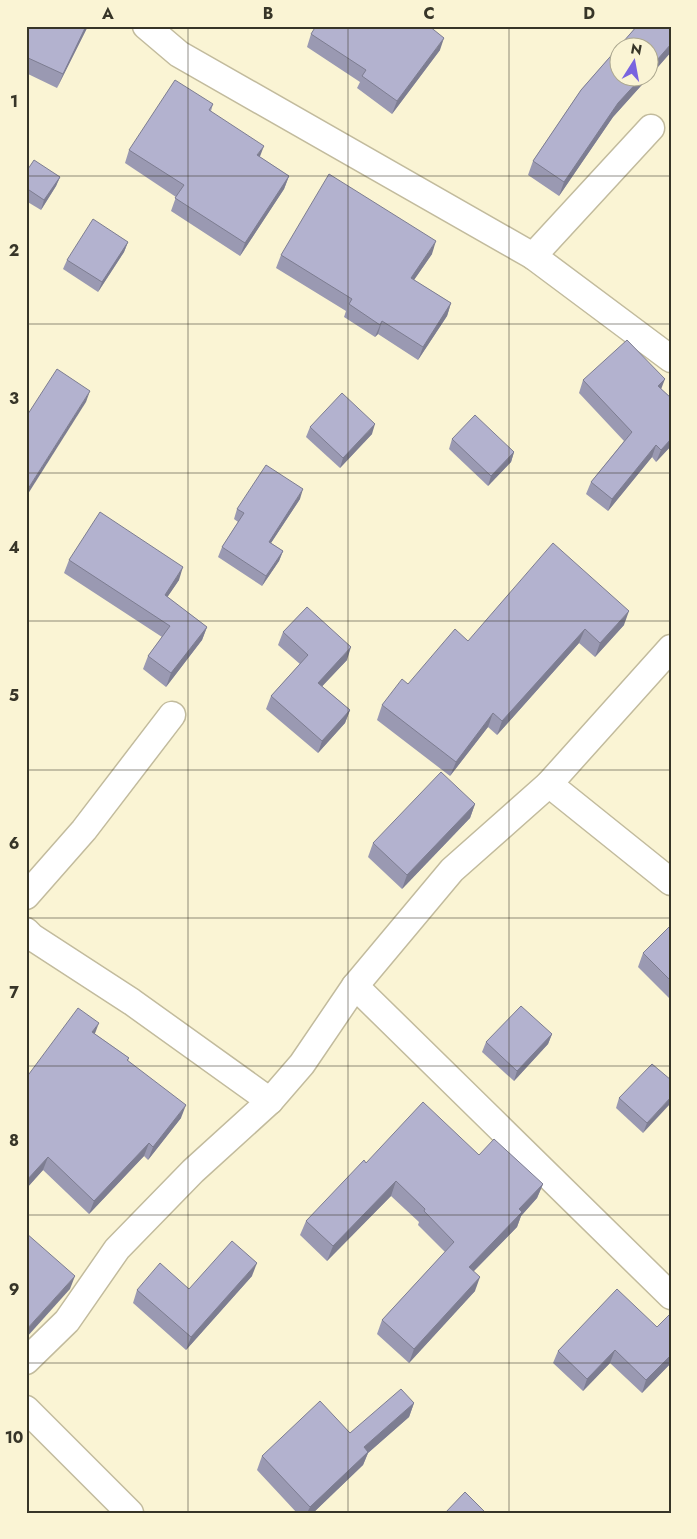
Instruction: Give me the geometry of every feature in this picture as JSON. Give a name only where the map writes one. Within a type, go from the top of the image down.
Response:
[{"type":"street","points":[[146,26],[179,54],[533,256],[671,359]]},
{"type":"street","points":[[533,256],[651,128]]},
{"type":"street","points":[[26,1361],[67,1321],[117,1249],[194,1171],[270,1101],[302,1064],[355,986],[452,870],[549,784],[671,648]]},
{"type":"street","points":[[26,896],[84,830],[172,715]]},
{"type":"street","points":[[549,784],[671,882]]},
{"type":"street","points":[[26,931],[32,937],[132,1002],[270,1101]]},
{"type":"street","points":[[355,986],[671,1296]]},
{"type":"street","points":[[26,1409],[130,1513]]},
{"type":"building","points":[[26,26],[86,26],[63,74],[26,57]]},
{"type":"building","points":[[316,26],[394,26],[398,28],[399,26],[429,26],[444,38],[397,101],[362,76],[366,70],[311,34]]},
{"type":"building","points":[[637,26],[671,27],[671,44],[660,57],[660,38],[626,38]]},
{"type":"building","points":[[610,57],[610,88],[632,88],[618,103],[564,182],[533,161],[581,90]]},
{"type":"building","points":[[175,80],[213,104],[209,110],[264,146],[257,155],[289,176],[245,243],[175,198],[184,185],[129,150]]},
{"type":"building","points":[[34,160],[60,177],[44,200],[26,188],[26,172]]},
{"type":"building","points":[[329,174],[436,241],[411,278],[451,303],[423,347],[382,321],[380,325],[349,304],[352,299],[281,255]]},
{"type":"building","points":[[93,219],[128,242],[102,282],[67,260]]},
{"type":"building","points":[[627,340],[665,379],[658,386],[671,398],[671,439],[661,450],[656,445],[612,499],[591,482],[632,432],[583,380]]},
{"type":"building","points":[[57,369],[90,391],[26,492],[26,417]]},
{"type":"building","points":[[342,393],[375,424],[343,458],[310,427]]},
{"type":"building","points":[[475,415],[514,452],[491,476],[452,439]]},
{"type":"building","points":[[266,465],[303,489],[269,542],[283,551],[266,576],[222,547],[244,513],[237,509]]},
{"type":"building","points":[[100,512],[183,567],[165,595],[207,627],[171,673],[148,656],[170,626],[69,560]]},
{"type":"building","points":[[553,543],[629,611],[600,643],[585,629],[502,721],[493,713],[456,762],[382,705],[402,679],[408,684],[455,629],[468,641]]},
{"type":"building","points":[[307,607],[351,647],[318,683],[350,710],[322,741],[271,696],[308,655],[283,632]]},
{"type":"building","points":[[441,772],[475,804],[407,875],[373,843]]},
{"type":"building","points":[[671,925],[671,981],[643,953]]},
{"type":"building","points":[[521,1006],[552,1034],[517,1071],[486,1042]]},
{"type":"building","points":[[78,1008],[99,1023],[92,1032],[129,1058],[127,1060],[186,1105],[153,1147],[149,1143],[94,1201],[48,1157],[26,1181],[26,1078]]},
{"type":"building","points":[[652,1064],[671,1080],[671,1097],[647,1123],[619,1098]]},
{"type":"building","points":[[423,1102],[479,1155],[494,1139],[543,1184],[519,1209],[522,1212],[469,1267],[480,1277],[414,1349],[382,1320],[454,1242],[424,1211],[425,1209],[396,1181],[333,1246],[306,1221],[364,1160],[366,1163]]},
{"type":"building","points":[[26,1233],[75,1276],[26,1330]]},
{"type":"building","points":[[232,1241],[257,1263],[191,1337],[137,1290],[160,1263],[189,1289]]},
{"type":"building","points":[[617,1289],[657,1327],[671,1313],[671,1355],[646,1380],[615,1350],[587,1379],[558,1351]]},
{"type":"building","points":[[401,1389],[414,1403],[364,1447],[368,1452],[310,1507],[262,1456],[320,1401],[350,1433]]},
{"type":"building","points":[[465,1492],[486,1513],[445,1513]]}]
